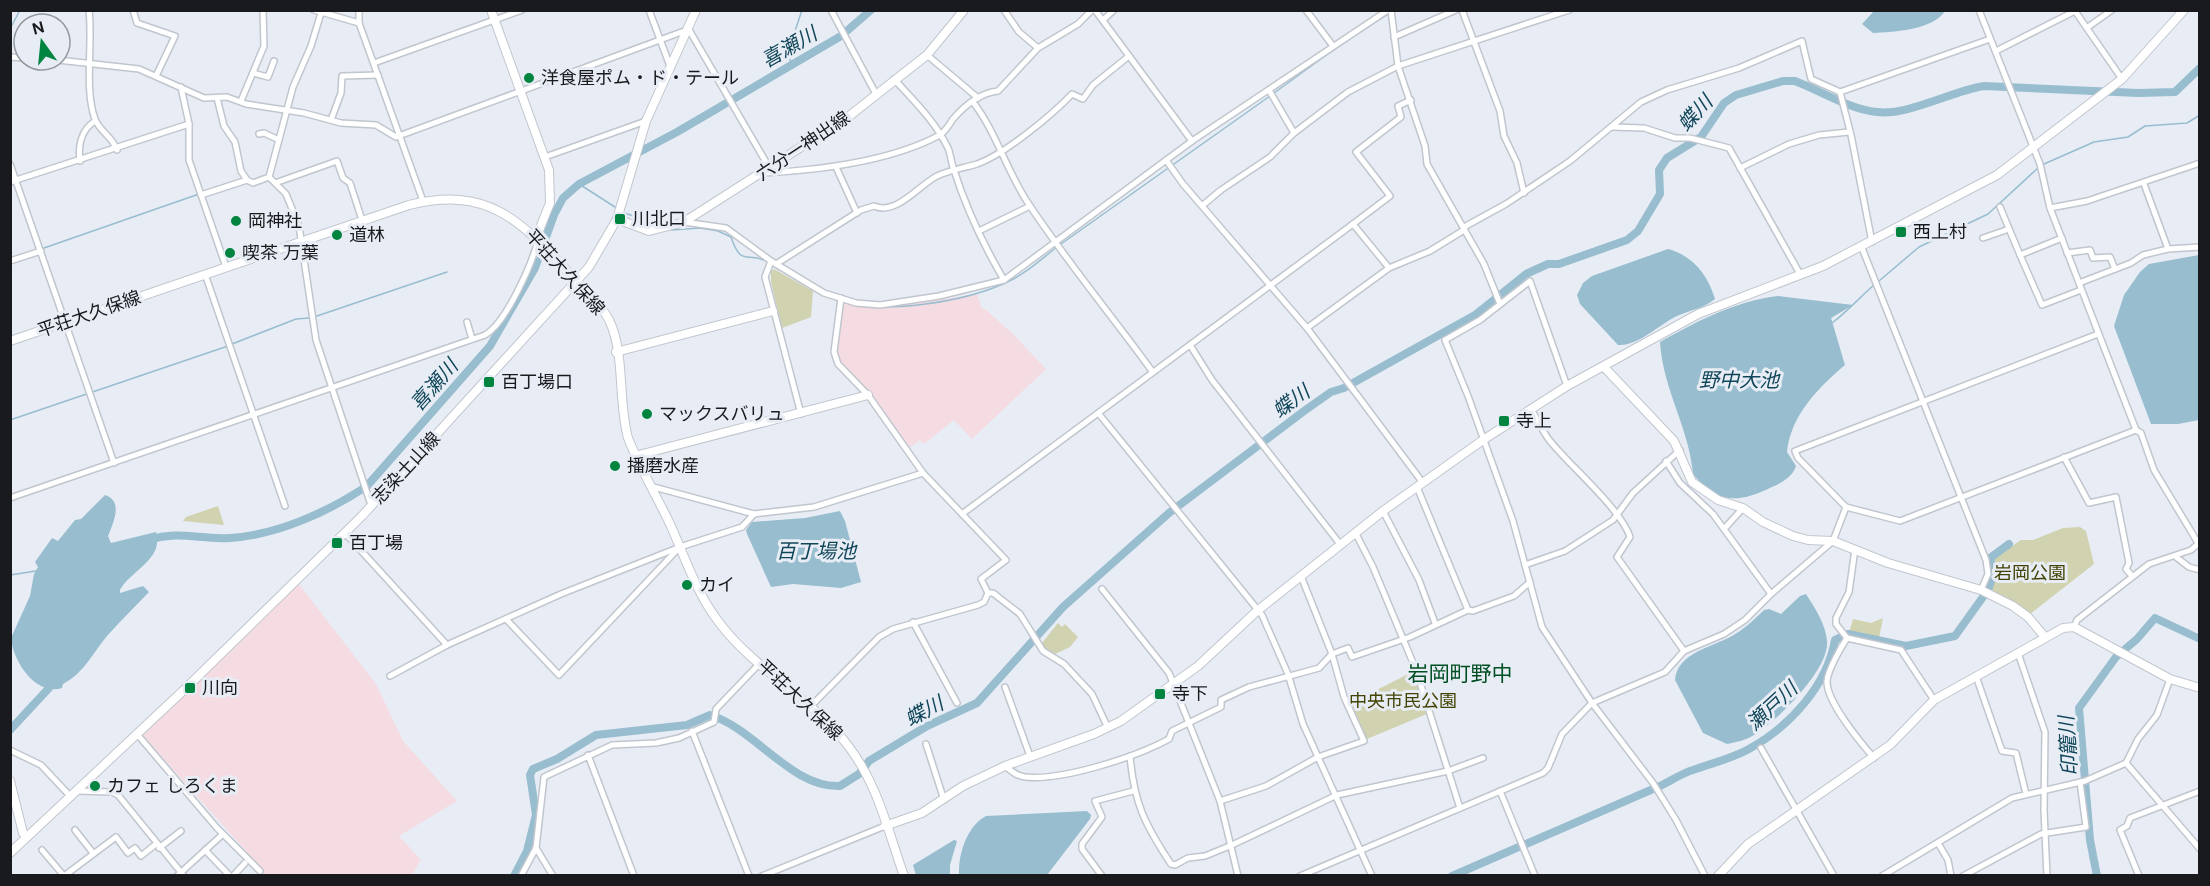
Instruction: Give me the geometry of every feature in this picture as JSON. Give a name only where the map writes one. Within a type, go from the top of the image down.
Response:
[{"type":"street","points":[[89,10],[91,103],[95,121],[115,143],[117,150]]},
{"type":"street","points":[[133,10],[137,23],[174,36],[156,76]]},
{"type":"street","points":[[241,101],[265,39],[263,10]]},
{"type":"street","points":[[359,10],[359,23],[423,201]]},
{"type":"street","points":[[10,498],[490,332],[509,305],[531,261],[550,203],[551,182],[545,158],[491,10]]},
{"type":"street","points":[[374,63],[522,10]]},
{"type":"street","points":[[650,10],[670,66]]},
{"type":"street","name":"志染土山線","points":[[10,853],[345,533],[598,256],[617,219],[646,121],[696,10]]},
{"type":"street","points":[[831,10],[876,94]]},
{"type":"street","name":"六分一神出線","points":[[617,219],[649,231],[684,222],[829,131],[927,55],[964,10]]},
{"type":"street","points":[[1004,10],[1019,32],[1038,48]]},
{"type":"street","points":[[72,61],[139,69],[204,98],[227,97],[288,112],[376,125],[396,138],[687,29],[733,105],[767,171],[836,167],[941,135],[955,118],[984,93],[998,92],[1038,48],[1078,24],[1094,10],[1192,141]]},
{"type":"street","points":[[1102,20],[1114,10]]},
{"type":"street","points":[[1306,10],[1333,46]]},
{"type":"street","points":[[684,222],[726,228],[773,262],[824,293],[856,303],[880,305],[939,296],[1004,280],[1192,141],[1389,10],[1398,66],[1425,146],[1427,164],[1484,264],[1500,304]]},
{"type":"street","points":[[1394,37],[1456,10]]},
{"type":"street","points":[[1462,10],[1500,111],[1504,136],[1517,163],[1524,193]]},
{"type":"street","points":[[1203,205],[1270,157],[1294,133],[1348,92],[1398,66],[1476,43],[1569,10]]},
{"type":"street","points":[[1979,10],[2031,149],[2040,167],[2050,208],[2061,238],[2136,430],[2141,434],[2154,470],[2199,542],[2191,550],[2149,564],[2077,620],[2074,627]]},
{"type":"street","points":[[2088,27],[2112,10]]},
{"type":"street","points":[[762,876],[922,813],[945,801],[963,786],[1005,766],[1108,728],[1198,666],[1257,611],[1383,511],[1483,440],[1567,386],[1698,314],[1862,248],[1997,174],[2122,79],[2184,10]]},
{"type":"street","points":[[1996,51],[2075,11],[2122,79]]},
{"type":"street","points":[[269,177],[293,87],[311,46],[317,12],[359,23]]},
{"type":"street","points":[[1307,328],[1389,268],[1430,251],[1524,193],[1570,161],[1641,102],[1667,90],[1738,68],[1802,41],[1811,79],[1840,92],[1990,39]]},
{"type":"street","points":[[927,55],[975,100],[1030,206],[1152,371]]},
{"type":"street","points":[[801,414],[765,277],[773,262],[856,213],[874,206],[880,209],[891,207],[935,177],[977,164],[1006,148],[1058,109],[1072,94],[1083,99],[1093,85],[1129,56]]},
{"type":"street","points":[[253,73],[268,77],[274,61]]},
{"type":"street","points":[[331,120],[341,93],[342,76],[378,75]]},
{"type":"street","points":[[894,79],[930,119],[950,151],[953,170],[979,231],[1004,280]]},
{"type":"street","points":[[181,87],[189,124],[189,160],[226,267]]},
{"type":"street","points":[[1269,90],[1294,133]]},
{"type":"street","points":[[1840,92],[1872,242]]},
{"type":"street","points":[[217,98],[224,126],[235,142],[241,171],[247,180],[253,183],[269,177]]},
{"type":"street","points":[[962,514],[1390,196],[1356,152],[1401,117],[1398,106],[1411,100]]},
{"type":"street","points":[[80,161],[80,145],[85,130],[95,121]]},
{"type":"street","points":[[545,158],[646,121]]},
{"type":"street","points":[[13,181],[117,150],[189,124]]},
{"type":"street","points":[[1611,127],[1644,128],[1675,138],[1690,138],[1730,148],[1800,274]]},
{"type":"street","points":[[1740,168],[1789,144],[1819,135],[1849,132]]},
{"type":"street","points":[[259,134],[264,133],[279,140]]},
{"type":"street","points":[[1166,160],[1183,184],[1307,328],[1420,485],[1468,610]]},
{"type":"street","points":[[275,183],[338,161],[343,178],[350,183],[362,220]]},
{"type":"street","points":[[10,164],[13,181],[41,251],[114,463]]},
{"type":"street","points":[[2050,208],[2087,201],[2199,164]]},
{"type":"street","points":[[836,167],[856,213]]},
{"type":"street","points":[[269,177],[292,204],[313,324],[331,388],[371,506]]},
{"type":"street","points":[[201,195],[247,180]]},
{"type":"street","points":[[2144,184],[2168,249]]},
{"type":"street","name":"平荘大久保線","points":[[10,341],[423,201],[450,198],[491,207],[508,216],[538,239],[609,321],[616,351],[623,421],[635,456],[701,596],[719,622],[760,663],[836,731],[867,774],[879,800],[885,826],[904,876]]},
{"type":"street","points":[[979,231],[1030,206]]},
{"type":"street","points":[[2000,207],[2042,305],[2081,290]]},
{"type":"street","points":[[1353,224],[1389,268]]},
{"type":"street","points":[[1983,238],[2009,229]]},
{"type":"street","points":[[2020,255],[2061,238]]},
{"type":"street","points":[[2079,283],[2143,255],[2168,249],[2199,247]]},
{"type":"street","points":[[1862,248],[1986,561],[1988,574],[1981,590]]},
{"type":"street","points":[[2067,253],[2090,250],[2093,258],[2110,257],[2115,269]]},
{"type":"street","points":[[10,261],[41,251]]},
{"type":"street","points":[[205,274],[285,506]]},
{"type":"street","points":[[1567,386],[1530,281],[1480,320],[1445,340],[1513,521],[1542,627],[1592,704],[1653,783],[1676,820],[1705,876]]},
{"type":"street","points":[[841,298],[836,359],[868,395],[923,474],[1006,561],[981,579],[988,593]]},
{"type":"street","points":[[616,351],[773,311]]},
{"type":"street","points":[[467,322],[472,339]]},
{"type":"street","points":[[2098,334],[1795,451],[1798,458],[1846,507],[1900,521],[2136,430]]},
{"type":"street","points":[[1190,345],[1212,380],[1340,544]]},
{"type":"street","points":[[1604,367],[1680,450],[1692,482],[1718,500],[1743,508],[1763,522],[1793,536],[1808,540],[1833,541],[1856,548],[1888,563],[1981,590],[2021,611],[2045,637]]},
{"type":"street","points":[[635,456],[868,395]]},
{"type":"street","points":[[1531,409],[1549,440],[1618,517],[1630,537],[1617,557],[1684,651]]},
{"type":"street","points":[[1099,414],[1262,615],[1288,674],[1303,724],[1372,876]]},
{"type":"street","points":[[1525,565],[1565,551],[1618,517],[1633,493],[1680,450]]},
{"type":"street","points":[[2064,457],[2089,503],[2116,496],[2129,563],[2126,569],[2132,576]]},
{"type":"street","points":[[1666,461],[1680,483],[1706,505],[1771,594]]},
{"type":"street","points":[[650,486],[754,514],[814,507],[923,474]]},
{"type":"street","points":[[1300,876],[1500,791],[1548,768],[1562,734],[1592,704],[1665,672],[1684,651],[1724,634],[1745,620],[1771,594],[1833,541],[1846,507]]},
{"type":"street","points":[[1724,529],[1743,508]]},
{"type":"street","points":[[1383,511],[1419,580],[1435,623]]},
{"type":"street","points":[[390,676],[447,645],[506,619],[678,548],[742,527],[754,514]]},
{"type":"street","points":[[1355,532],[1373,567],[1432,713],[1460,808]]},
{"type":"street","points":[[345,533],[447,645]]},
{"type":"street","points":[[506,619],[559,675],[678,548]]},
{"type":"street","points":[[1856,548],[1850,592],[1836,618],[1836,624],[1847,638],[1901,650],[1934,700]]},
{"type":"street","points":[[2176,556],[2189,567],[2199,570]]},
{"type":"street","points":[[1220,801],[1266,786],[1318,757],[1364,741],[1344,697],[1332,654],[1301,576]]},
{"type":"street","points":[[1005,766],[1023,777],[1045,776],[1146,752],[1169,739],[1172,731],[1187,722],[1221,707],[1221,700],[1234,693],[1288,674],[1319,668],[1332,654],[1348,648],[1352,657],[1403,639],[1468,610],[1473,611],[1514,596],[1530,582]]},
{"type":"street","points":[[1102,590],[1163,662],[1220,801],[1238,876]]},
{"type":"street","points":[[810,707],[879,637],[913,622],[978,605],[984,602],[988,593]]},
{"type":"street","points":[[988,593],[993,593],[1020,614],[1043,651],[1075,674],[1092,694],[1108,728]]},
{"type":"street","points":[[913,622],[957,703]]},
{"type":"street","points":[[1718,876],[1748,844],[1796,809],[1874,758],[1934,700],[2063,628],[2074,627],[2170,679],[2199,688]]},
{"type":"street","points":[[1847,638],[1838,651],[1827,681],[1831,698],[1874,758]]},
{"type":"street","points":[[2018,653],[2045,732],[2047,876]]},
{"type":"street","points":[[521,876],[536,848],[542,780],[612,745],[656,743],[679,738],[714,722],[716,709],[760,663]]},
{"type":"street","points":[[1976,676],[2002,751],[2016,753],[2026,794]]},
{"type":"street","points":[[1882,876],[2012,798],[2080,782],[2126,763],[2138,739],[2157,716],[2170,679]]},
{"type":"street","points":[[1005,687],[1030,756]]},
{"type":"street","points":[[692,731],[749,876]]},
{"type":"street","points":[[137,734],[223,834],[260,871]]},
{"type":"street","points":[[926,744],[945,801]]},
{"type":"street","points":[[1761,748],[1834,876]]},
{"type":"street","points":[[10,750],[40,765],[74,794],[111,792],[118,795],[180,874],[223,834]]},
{"type":"street","points":[[588,755],[634,876]]},
{"type":"street","points":[[1130,756],[1133,791],[1149,832],[1171,864],[1175,865],[1188,858],[1205,856],[1232,845],[1337,795],[1448,771],[1482,758]]},
{"type":"street","points":[[2126,763],[2199,849]]},
{"type":"street","points":[[10,781],[23,833],[27,837]]},
{"type":"street","points":[[1963,876],[2045,833],[2086,827],[2080,782]]},
{"type":"street","points":[[1102,876],[1082,849],[1082,844],[1102,817],[1095,801],[1133,791]]},
{"type":"street","points":[[1500,791],[1535,876]]},
{"type":"street","points":[[2139,876],[2120,830],[2127,826],[2130,818],[2199,791]]},
{"type":"street","points":[[75,830],[93,854]]},
{"type":"street","points":[[42,850],[64,876],[116,837],[128,853],[135,848],[141,856],[181,831]]},
{"type":"street","points":[[1938,843],[1948,860],[1951,876]]},
{"type":"street","points":[[536,848],[554,876]]},
{"type":"street","points":[[205,850],[232,876],[245,863]]},
{"type":"shaded area","points":[[977,294],[982,309],[985,309],[1012,333],[1046,369],[972,439],[954,420],[924,444],[920,440],[909,448],[868,390],[849,373],[836,357],[843,304],[878,309]]},
{"type":"shaded area","points":[[299,584],[376,684],[403,741],[457,801],[399,836],[421,860],[412,875],[263,875],[263,870],[142,735]]},
{"type":"green space","points":[[774,269],[813,291],[811,317],[782,328],[771,282],[771,271]]},
{"type":"green space","points":[[218,506],[224,525],[183,521],[186,517]]},
{"type":"green space","name":"岩岡公園","points":[[2080,527],[2086,531],[2094,564],[2030,614],[1990,590],[1996,572],[1993,559],[2021,540],[2033,540],[2063,528]]},
{"type":"green space","points":[[1883,618],[1879,638],[1849,633],[1853,619],[1871,623]]},
{"type":"green space","points":[[1058,623],[1062,627],[1065,624],[1078,637],[1070,647],[1055,654],[1043,647],[1042,643]]},
{"type":"green space","name":"中央市民公園","points":[[1414,671],[1429,713],[1367,739],[1349,699],[1365,696]]},
{"type":"water","points":[[1875,10],[1945,11],[1932,22],[1922,26],[1902,31],[1873,33],[1862,24]]},
{"type":"water","points":[[1668,249],[1684,256],[1698,267],[1715,299],[1677,316],[1641,339],[1618,345],[1580,304],[1577,295],[1583,283],[1592,276]]},
{"type":"water","points":[[2199,255],[2199,420],[2178,424],[2151,424],[2114,326],[2124,295],[2140,272],[2149,264]]},
{"type":"water","name":"野中大池","points":[[1778,296],[1853,305],[1831,318],[1845,365],[1807,403],[1794,426],[1787,452],[1796,466],[1790,476],[1776,485],[1749,496],[1730,498],[1720,496],[1702,484],[1693,474],[1687,440],[1662,360],[1660,342],[1732,307]]},
{"type":"water","points":[[105,495],[111,498],[116,507],[108,536],[111,543],[156,532],[157,542],[151,557],[120,590],[120,593],[143,586],[149,592],[107,636],[82,669],[63,684],[62,688],[43,687],[27,675],[21,666],[11,638],[30,596],[34,574],[38,567],[35,562],[52,538],[58,541],[75,520],[81,519]]},
{"type":"water","name":"百丁場池","points":[[840,511],[845,521],[861,582],[841,588],[793,584],[771,587],[747,534],[746,530],[752,522],[805,518]]},
{"type":"water","points":[[1806,594],[1822,623],[1827,641],[1826,653],[1811,680],[1788,707],[1751,737],[1727,744],[1703,733],[1675,680],[1682,663],[1697,652],[1736,633],[1764,610],[1769,609],[1781,614],[1800,596]]},
{"type":"water","points":[[1087,811],[1091,815],[1090,819],[1047,875],[959,875],[960,858],[965,841],[974,826],[986,816]]},
{"type":"water","points":[[954,840],[957,841],[950,865],[950,875],[916,875],[913,865]]},
{"type":"waterway","points":[[10,29],[20,10]]},
{"type":"waterway","points":[[790,65],[791,43],[802,10]]},
{"type":"waterway","name":"喜瀬川","points":[[148,540],[170,536],[230,538],[266,532],[302,521],[336,505],[367,486],[490,346],[535,268],[554,215],[563,198],[579,184],[677,132],[841,36],[871,10]]},
{"type":"waterway","points":[[1364,29],[1388,14]]},
{"type":"waterway","points":[[1274,93],[1343,43]]},
{"type":"waterway","name":"蝶川","points":[[514,876],[527,851],[536,815],[530,775],[533,769],[557,759],[596,735],[687,725],[710,715],[743,732],[805,778],[822,784],[840,786],[859,774],[869,761],[927,726],[977,703],[1063,607],[1169,513],[1304,411],[1331,392],[1344,388],[1475,315],[1526,274],[1548,264],[1559,264],[1627,240],[1638,231],[1660,194],[1659,170],[1667,158],[1701,137],[1724,103],[1736,95],[1783,81],[1795,81],[1856,107],[1889,112],[1916,107],[1984,86],[2138,93],[2175,92],[2200,68]]},
{"type":"waterway","points":[[1061,244],[1270,96]]},
{"type":"waterway","points":[[2044,164],[2094,142],[2128,137],[2145,126],[2187,123],[2200,115]]},
{"type":"waterway","points":[[1879,281],[1919,247],[1988,214],[2039,167]]},
{"type":"waterway","points":[[579,184],[615,207]]},
{"type":"waterway","points":[[44,248],[199,194]]},
{"type":"waterway","points":[[624,213],[661,224]]},
{"type":"waterway","points":[[672,230],[700,228],[718,231],[731,237],[738,253],[742,256],[768,262]]},
{"type":"waterway","points":[[843,302],[880,307],[902,306],[967,296],[1010,281],[1057,247]]},
{"type":"waterway","points":[[772,265],[812,289]]},
{"type":"waterway","points":[[314,317],[447,272]]},
{"type":"waterway","points":[[1832,323],[1875,284]]},
{"type":"waterway","points":[[824,295],[839,301]]},
{"type":"waterway","points":[[232,344],[296,319],[309,318]]},
{"type":"waterway","points":[[10,420],[228,346]]},
{"type":"waterway","name":"瀬戸川","points":[[1452,876],[1685,773],[1735,756],[1764,740],[1792,717],[1815,689],[1831,657],[1835,640],[1848,634],[1906,646],[1955,636],[1988,590],[1994,572],[1990,558],[2009,544]]},
{"type":"waterway","points":[[10,575],[36,571]]},
{"type":"waterway","name":"印籠川","points":[[2097,876],[2090,840],[2079,708],[2116,657],[2137,639],[2155,618],[2200,639]]},
{"type":"waterway","name":"喜瀬川","points":[[10,730],[49,688],[53,678]]},
{"type":"place","name":"洋食屋ポム・ド・テール","points":[[529,78]]},
{"type":"place","name":"川北口","points":[[620,219]]},
{"type":"place","name":"岡神社","points":[[236,221]]},
{"type":"place","name":"西上村","points":[[1901,232]]},
{"type":"place","name":"道林","points":[[337,235]]},
{"type":"place","name":"喫茶 万葉","points":[[230,253]]},
{"type":"place","name":"百丁場口","points":[[489,382]]},
{"type":"place","name":"マックスバリュ","points":[[647,414]]},
{"type":"place","name":"寺上","points":[[1504,421]]},
{"type":"place","name":"播磨水産","points":[[615,466]]},
{"type":"place","name":"百丁場","points":[[337,543]]},
{"type":"place","name":"カイ","points":[[687,585]]},
{"type":"place","name":"川向","points":[[190,688]]},
{"type":"place","name":"寺下","points":[[1160,694]]},
{"type":"place","name":"カフェ しろくま","points":[[95,786]]},
{"type":"district","name":"岩岡町野中","points":[[1460,674]]}]
